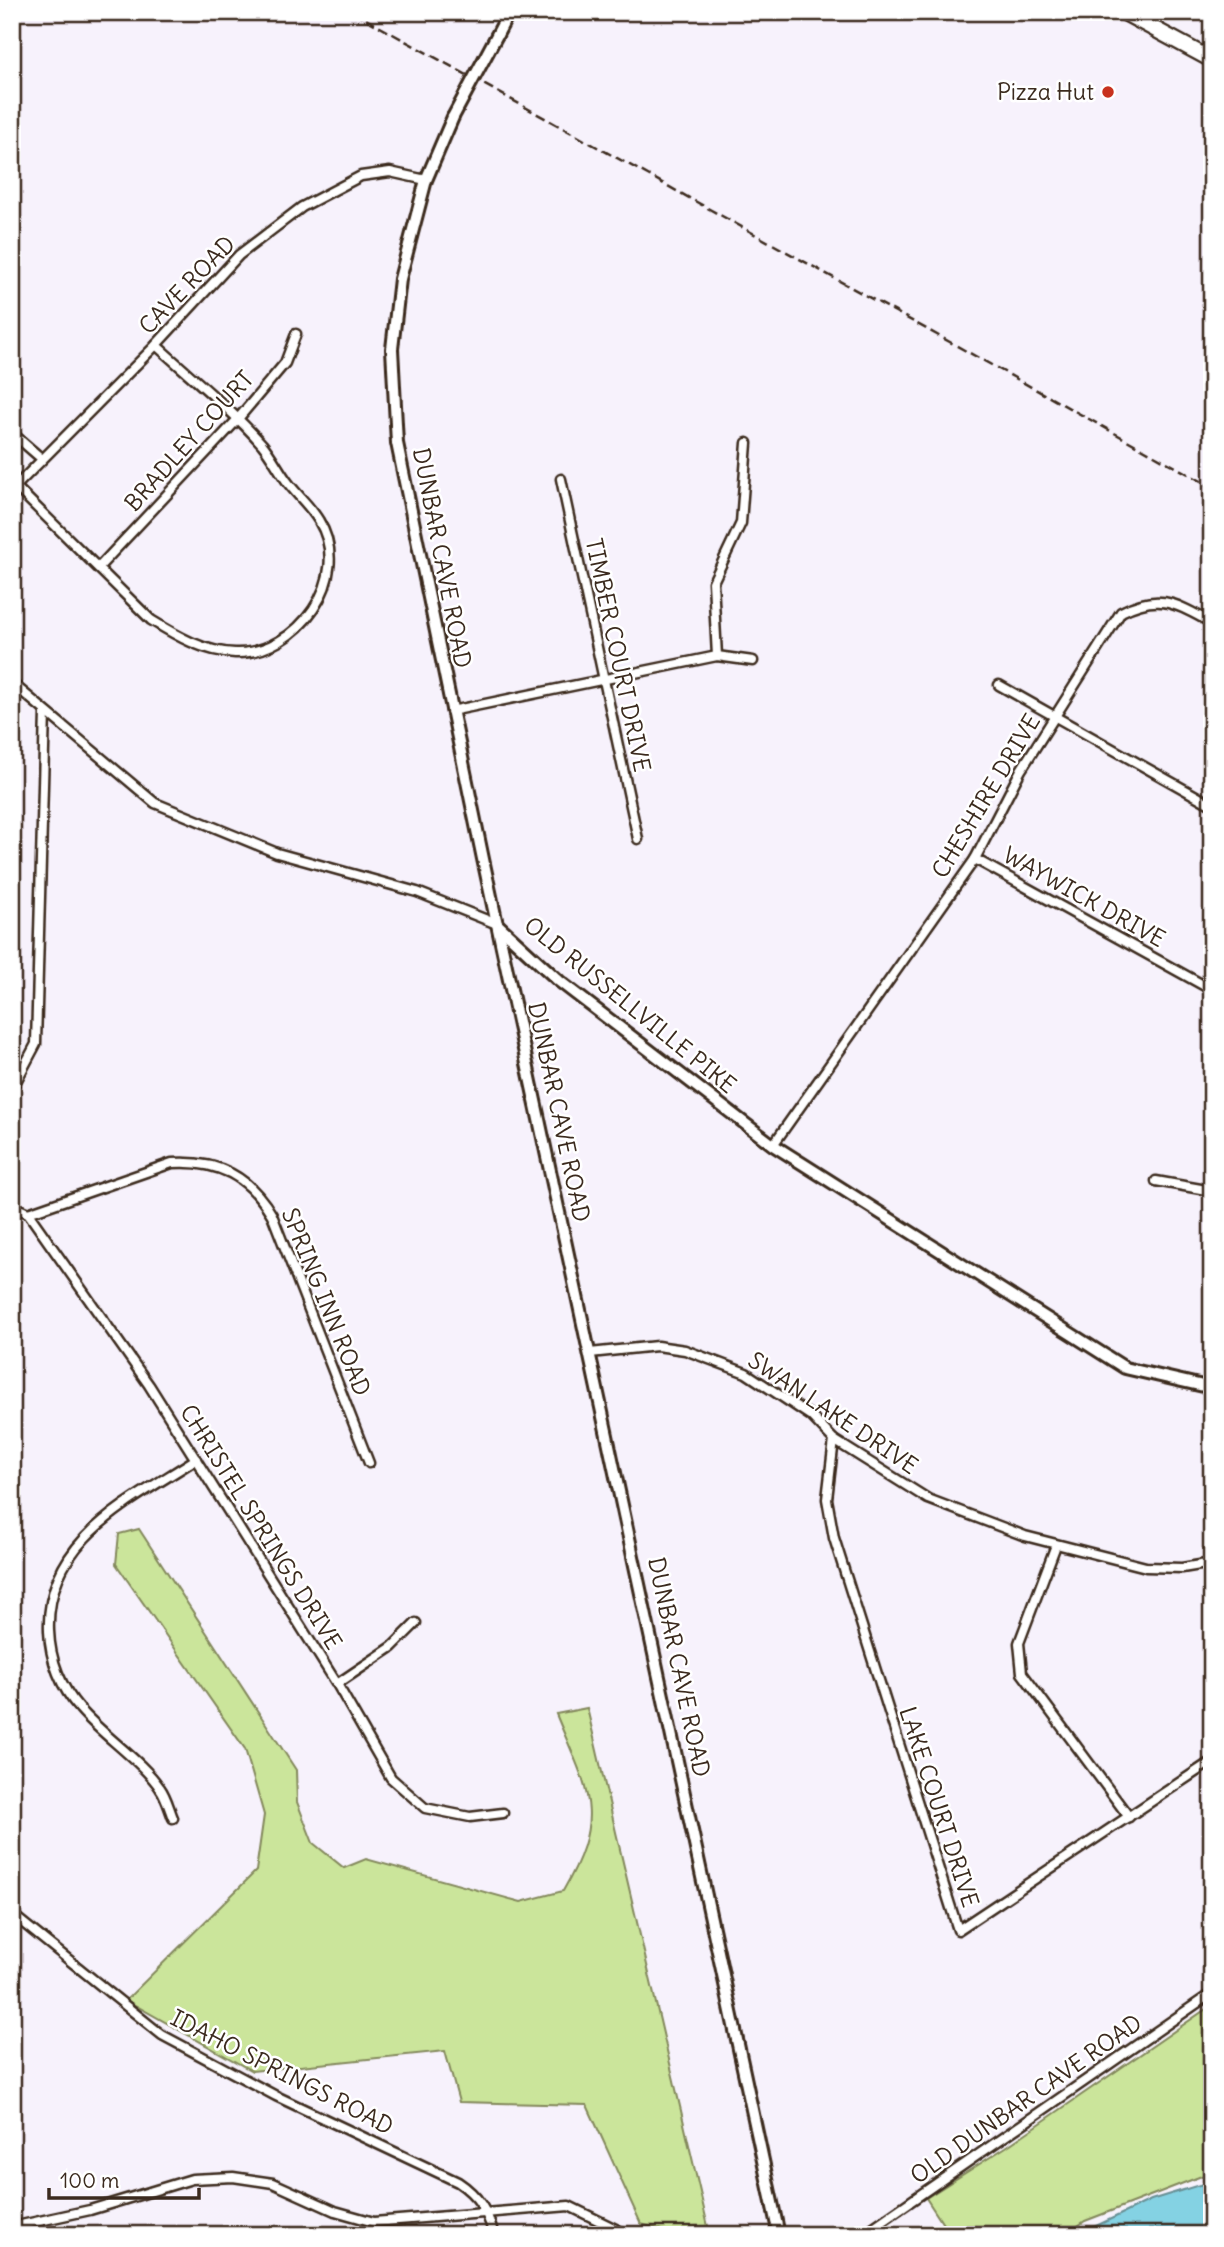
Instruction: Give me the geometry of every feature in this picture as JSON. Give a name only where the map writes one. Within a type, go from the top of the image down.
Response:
[{"type":"highway","points":[[1123,12],[1212,60]]},
{"type":"main road","name":"DUNBAR CAVE ROAD","points":[[509,12],[453,117],[426,180],[400,279],[392,349],[392,384],[400,462],[779,2235]]},
{"type":"main road","name":"OLD RUSSELLVILLE PIKE","points":[[497,924],[559,981],[773,1145],[1125,1368],[1212,1388]]},
{"type":"street","name":"CAVE ROAD","points":[[14,489],[156,345],[239,255],[302,207],[361,176],[390,172],[426,180]]},
{"type":"street","name":"BRADLEY COURT","points":[[99,567],[237,420],[285,363],[296,334]]},
{"type":"street","points":[[14,489],[99,567],[151,620],[178,637],[211,650],[236,653],[260,650],[283,640],[308,618],[321,597],[328,572],[328,548],[320,522],[289,484],[263,445],[156,345]]},
{"type":"street","points":[[12,433],[42,459]]},
{"type":"street","points":[[717,656],[713,582],[741,523],[747,443]]},
{"type":"street","name":"TIMBER COURT DRIVE","points":[[561,479],[638,839]]},
{"type":"street","name":"CHESHIRE DRIVE","points":[[773,1145],[975,859],[1021,770],[1121,612],[1140,602],[1166,601],[1212,623]]},
{"type":"street","points":[[451,710],[603,677],[717,656],[753,661]]},
{"type":"street","name":"OLD RUSSELLVILLE PIKE","points":[[12,683],[155,803],[277,853],[417,892],[497,924]]},
{"type":"street","points":[[999,685],[1212,805]]},
{"type":"street","points":[[12,1089],[36,1044],[45,712]]},
{"type":"street","name":"WAYWICK DRIVE","points":[[975,859],[1212,990]]},
{"type":"street","name":"SPRING INN ROAD","points":[[28,1213],[172,1163],[193,1161],[214,1165],[247,1182],[260,1195],[272,1215],[369,1463]]},
{"type":"street","points":[[1156,1181],[1212,1191]]},
{"type":"street","points":[[12,1206],[28,1213]]},
{"type":"street","name":"CHRISTEL SPRINGS DRIVE","points":[[28,1213],[149,1385],[337,1684],[391,1778],[425,1808],[470,1817],[503,1813]]},
{"type":"street","name":"SWAN LAKE DRIVE","points":[[590,1353],[657,1346],[685,1350],[747,1373],[811,1416],[834,1440],[928,1499],[1056,1545],[1146,1567],[1182,1568],[1211,1565]]},
{"type":"street","name":"LAKE COURT DRIVE","points":[[834,1440],[827,1499],[834,1538],[958,1930],[1212,1761]]},
{"type":"street","points":[[173,1818],[160,1788],[79,1709],[61,1681],[49,1640],[48,1618],[53,1590],[61,1570],[89,1531],[136,1494],[196,1459]]},
{"type":"street","points":[[1056,1545],[1019,1643],[1022,1673],[1129,1817]]},
{"type":"street","points":[[337,1684],[392,1647],[416,1623]]},
{"type":"street","name":"IDAHO SPRINGS ROAD","points":[[12,1914],[162,2035],[276,2096],[474,2192],[488,2213],[494,2235]]},
{"type":"street","name":"OLD DUNBAR CAVE ROAD","points":[[862,2235],[1212,1993]]},
{"type":"street","points":[[12,2227],[90,2210],[192,2179],[233,2177],[273,2183],[335,2211],[374,2222],[569,2206],[628,2235]]},
{"type":"green space","points":[[139,1529],[296,1770],[297,1802],[313,1843],[344,1868],[366,1859],[521,1902],[563,1891],[577,1864],[589,1821],[584,1783],[556,1714],[587,1708],[710,2235],[678,2235],[641,2224],[587,2105],[459,2102],[445,2051],[252,2071],[126,2000],[256,1871],[264,1815],[245,1749],[116,1564],[119,1534]]},
{"type":"green space","points":[[1212,2005],[1212,2172],[1085,2221],[1065,2235],[950,2235],[926,2198],[1006,2147]]},
{"type":"water","points":[[1212,2181],[1212,2235],[1077,2235],[1151,2200]]},
{"type":"railway","points":[[353,12],[1212,487]]},
{"type":"place","name":"Pizza Hut","points":[[1108,92]]}]
